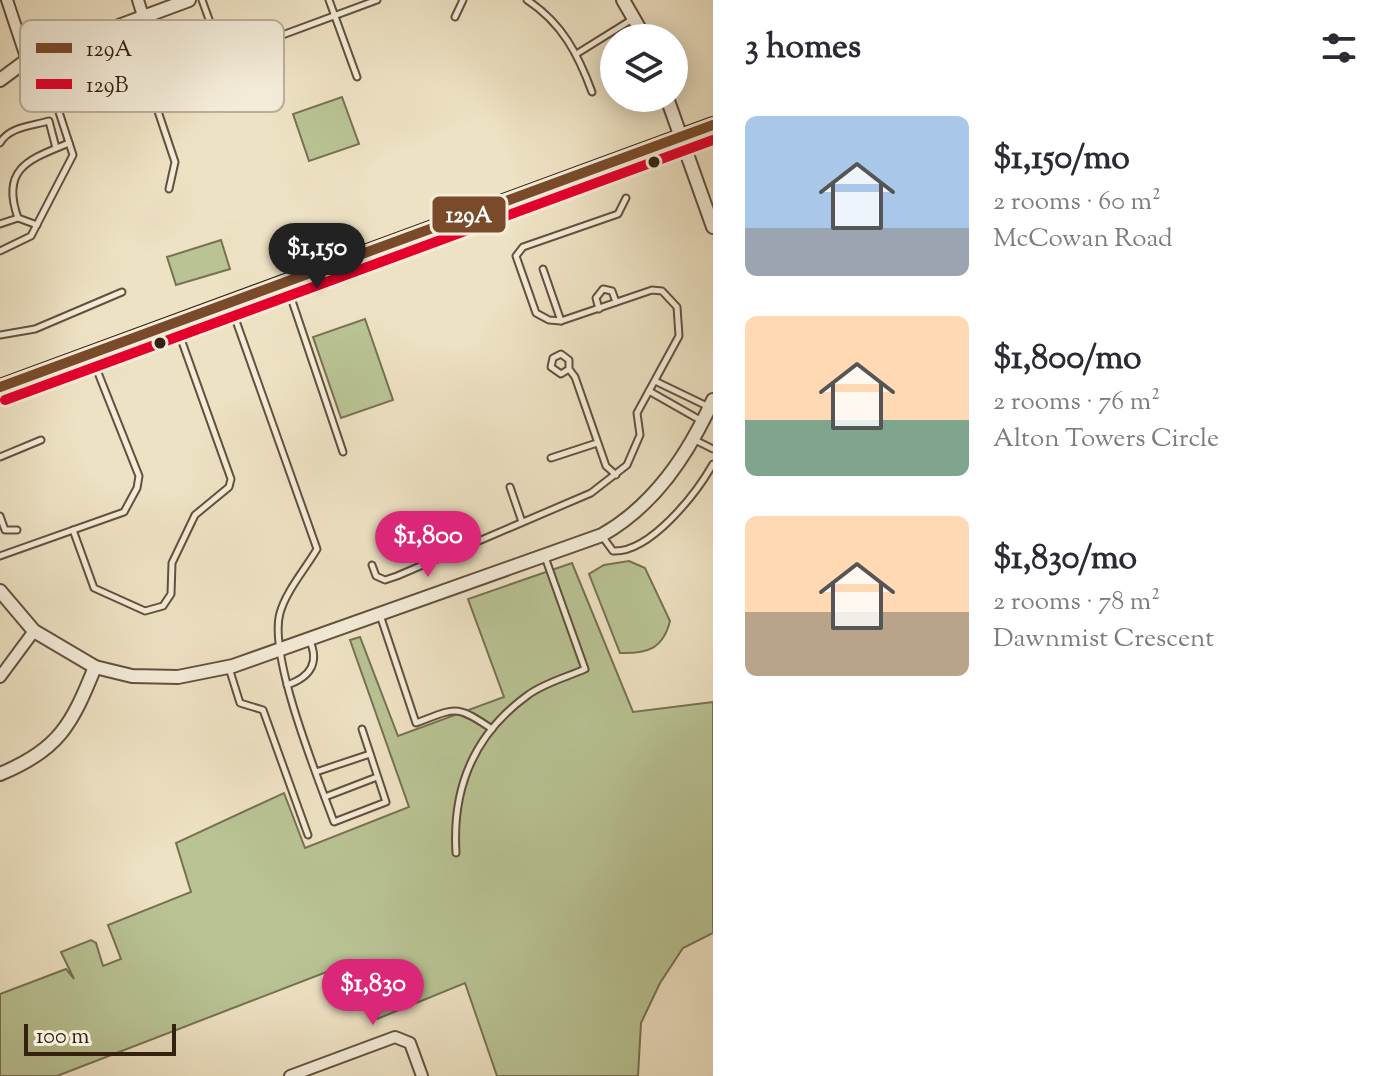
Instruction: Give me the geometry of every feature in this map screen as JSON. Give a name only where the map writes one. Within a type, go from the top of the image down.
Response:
[{"type":"main road","points":[[0,387],[713,125]]},
{"type":"street","points":[[7,0],[20,52]]},
{"type":"street","points":[[138,0],[143,16]]},
{"type":"street","points":[[133,20],[189,0]]},
{"type":"street","points":[[623,0],[638,24]]},
{"type":"street","points":[[0,80],[20,66]]},
{"type":"street","points":[[672,112],[713,227]]},
{"type":"street","points":[[0,591],[34,631],[95,667],[132,676],[166,678],[228,667],[602,535],[626,520],[654,495],[692,439],[711,404]]},
{"type":"street","points":[[0,677],[34,631]]},
{"type":"street","points":[[0,774],[29,761],[58,740],[77,712],[95,667]]},
{"type":"street","points":[[290,1076],[395,1037],[410,1043],[422,1076]]},
{"type":"lane","points":[[202,0],[209,20]]},
{"type":"lane","points":[[329,0],[357,77]]},
{"type":"lane","points":[[284,35],[377,0]]},
{"type":"lane","points":[[455,17],[463,0]]},
{"type":"lane","points":[[527,0],[551,20],[578,53],[592,92]]},
{"type":"lane","points":[[578,53],[635,18]]},
{"type":"lane","points":[[0,251],[31,236],[73,155],[59,112]]},
{"type":"lane","points":[[158,112],[175,162],[169,189]]},
{"type":"lane","points":[[0,143],[5,135],[15,130],[49,121],[56,148]]},
{"type":"lane","points":[[18,218],[12,204],[13,177],[23,161],[69,143]]},
{"type":"lane","points":[[372,565],[376,576],[385,580],[591,493],[627,465],[638,446],[637,413],[679,336],[677,307],[662,291],[652,290],[561,321],[549,320],[536,313],[518,251],[618,214],[626,198]]},
{"type":"lane","points":[[0,224],[18,218],[37,225]]},
{"type":"lane","points":[[543,269],[561,321]]},
{"type":"lane","points":[[285,282],[343,452]]},
{"type":"lane","points":[[599,309],[596,298],[603,289],[612,291],[616,302]]},
{"type":"lane","points":[[0,335],[35,329],[122,292]]},
{"type":"lane","points":[[230,303],[317,549],[280,611],[282,648],[287,685],[334,822],[386,802],[362,729]]},
{"type":"lane","points":[[73,530],[94,588],[145,611],[163,606],[171,594],[172,563],[195,515],[229,487],[231,479],[176,323]]},
{"type":"lane","points":[[0,556],[124,512],[137,488],[139,476],[91,354]]},
{"type":"lane","points":[[569,369],[575,377],[606,466],[616,475]]},
{"type":"lane","points":[[655,381],[711,404]]},
{"type":"lane","points":[[649,391],[702,421]]},
{"type":"lane","points":[[692,439],[713,449]]},
{"type":"lane","points":[[0,457],[41,440]]},
{"type":"lane","points":[[551,458],[597,443]]},
{"type":"lane","points":[[602,535],[613,551],[633,547],[683,509],[713,464]]},
{"type":"lane","points":[[510,487],[522,522]]},
{"type":"lane","points":[[0,516],[5,530],[17,530]]},
{"type":"lane","points":[[424,563],[419,550],[425,540],[436,541],[444,554]]},
{"type":"lane","points":[[456,853],[454,822],[467,764],[492,729],[529,694],[585,669],[545,557]]},
{"type":"lane","points":[[380,614],[416,723],[452,708],[470,714],[492,729]]},
{"type":"lane","points":[[287,685],[308,675],[313,666],[315,651],[309,639]]},
{"type":"lane","points":[[228,667],[240,703],[263,710],[308,835]]},
{"type":"lane","points":[[316,772],[370,754]]},
{"type":"lane","points":[[325,797],[377,777]]},
{"type":"green space","points":[[342,97],[359,144],[309,161],[293,114]]},
{"type":"green space","points":[[221,240],[230,269],[176,285],[167,257]]},
{"type":"green space","points":[[365,319],[393,400],[341,418],[313,337]]},
{"type":"green space","points":[[629,561],[645,568],[670,621],[663,638],[652,648],[620,653],[589,574],[604,565]]},
{"type":"green space","points":[[572,563],[633,712],[713,702],[713,933],[683,948],[660,983],[641,1023],[638,1076],[497,1076],[465,983],[377,1019],[359,968],[329,971],[57,1076],[0,1076],[0,994],[66,969],[74,979],[61,952],[91,940],[96,943],[103,966],[121,959],[108,925],[191,892],[176,843],[284,793],[305,848],[409,807],[350,640],[360,637],[398,736],[504,697],[468,599]]},
{"type":"transit line","name":"129A","points":[[0,387],[713,125]]},
{"type":"transit line","name":"129B","points":[[5,400],[713,140]]}]
